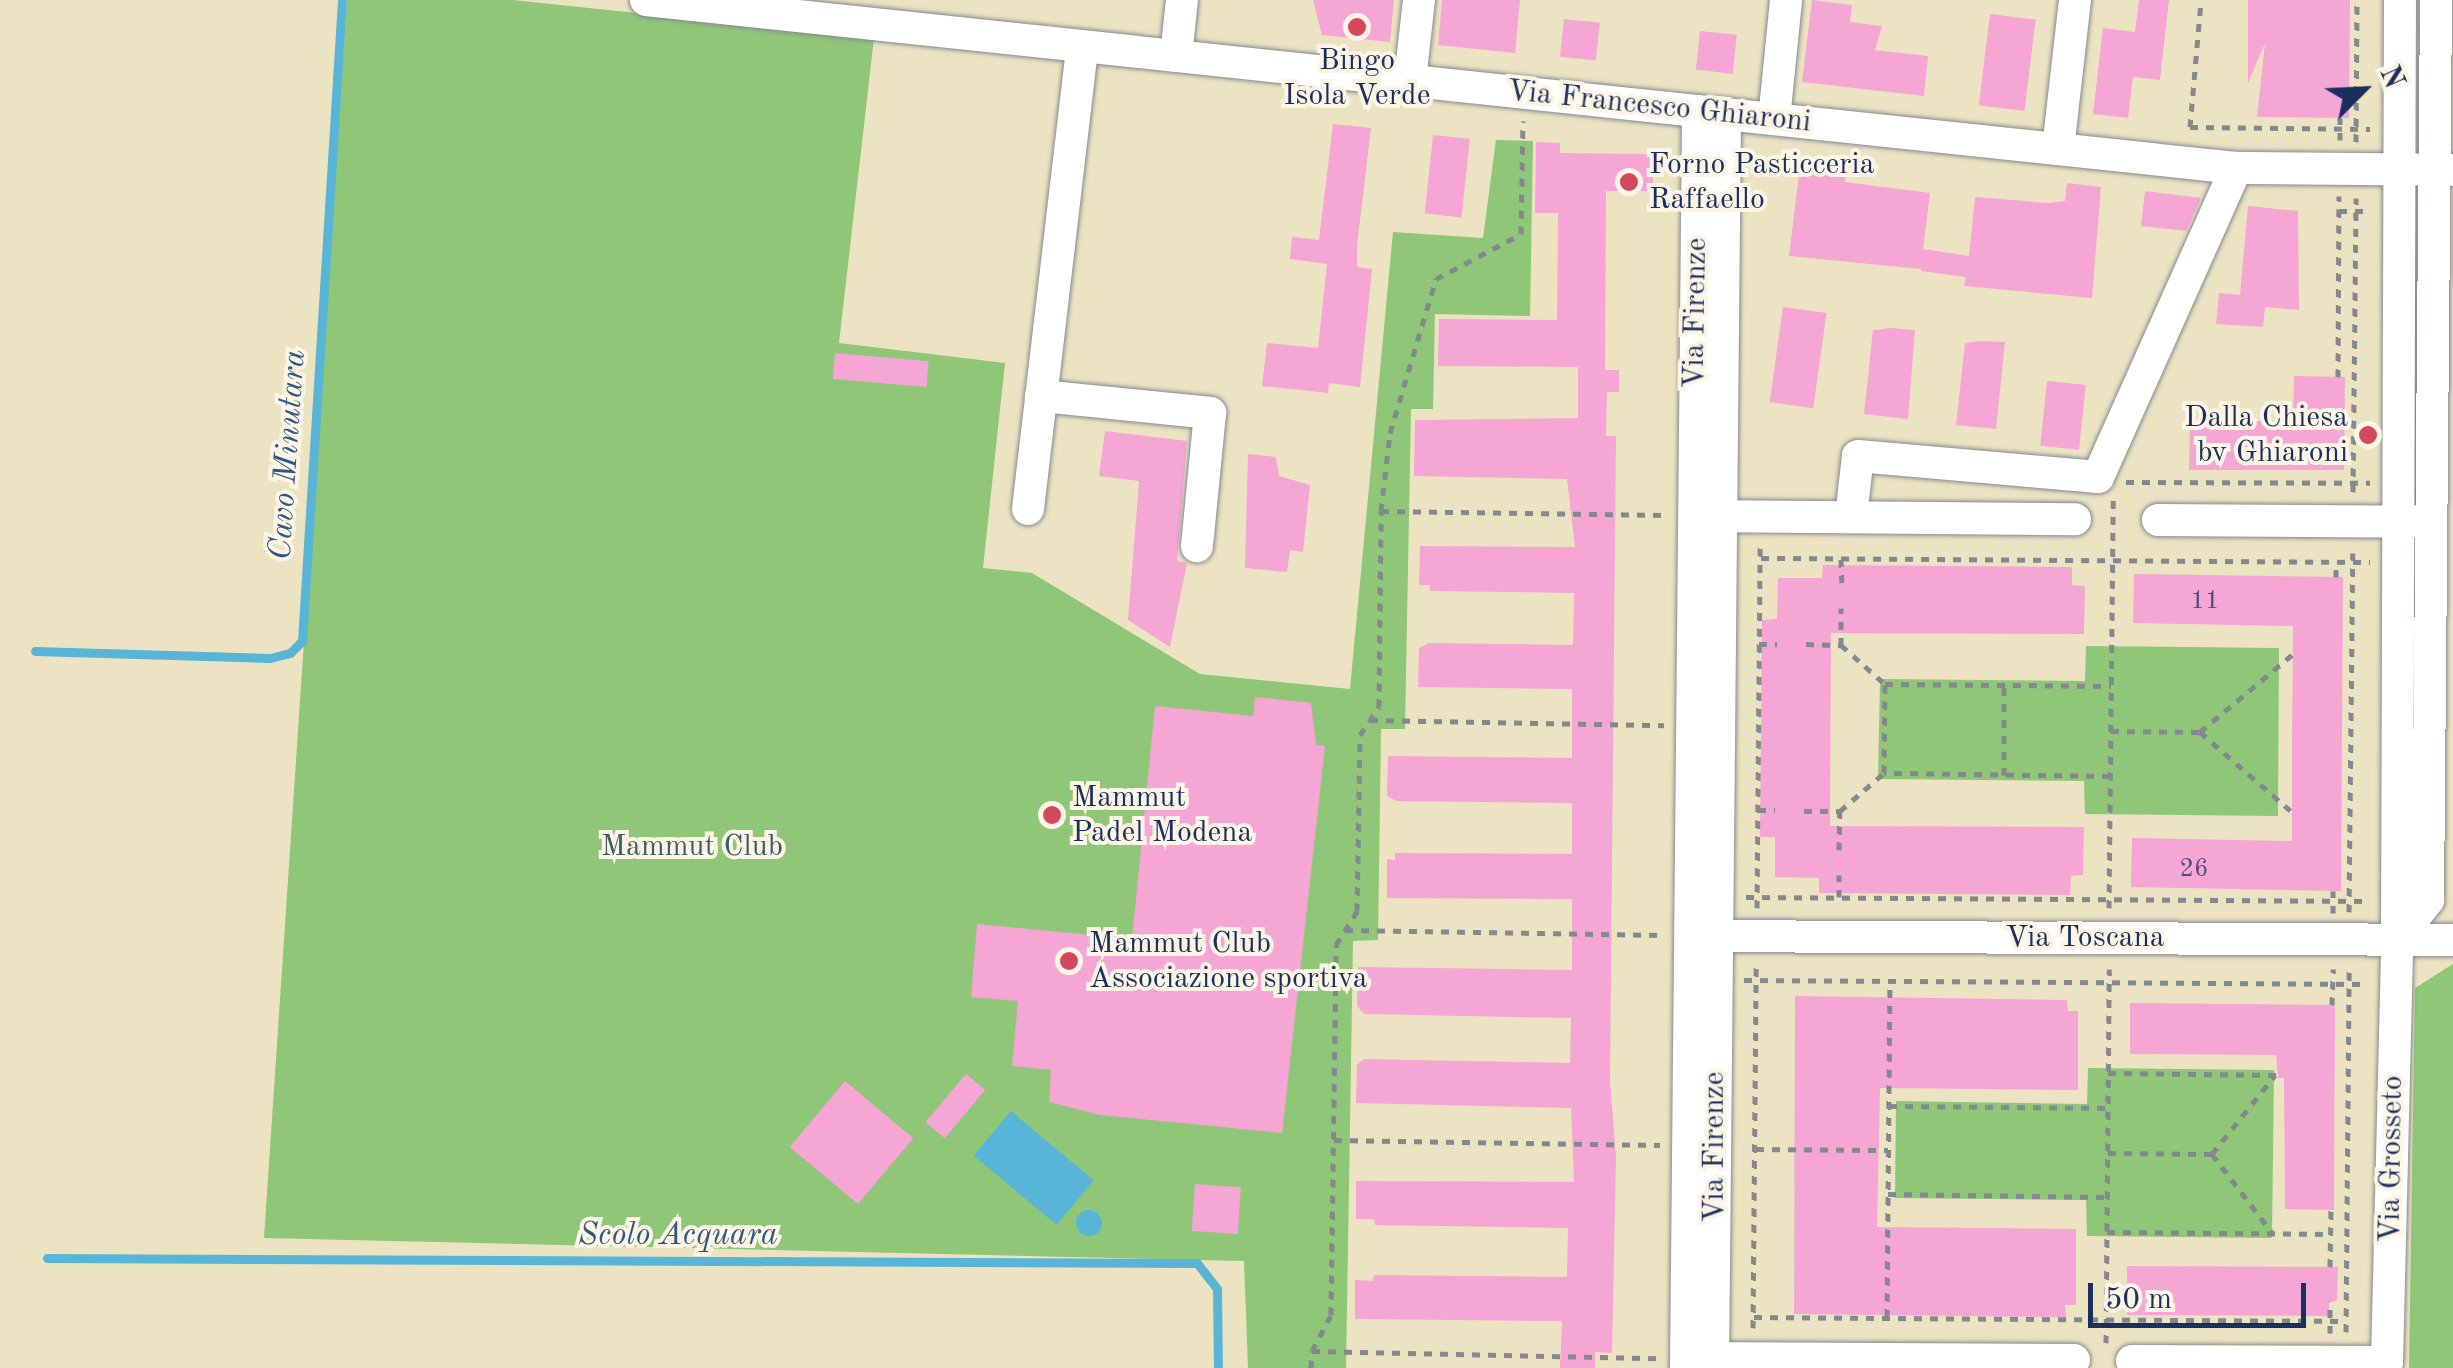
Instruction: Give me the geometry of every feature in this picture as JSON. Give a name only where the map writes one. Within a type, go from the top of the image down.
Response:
[{"type":"street","name":"Via Francesco Ghiaroni","points":[[646,0],[795,8],[1082,46],[2236,168],[2444,170]]},
{"type":"street","points":[[1176,56],[1182,0]]},
{"type":"street","points":[[1410,80],[1419,0]]},
{"type":"street","points":[[1774,119],[1786,0]]},
{"type":"street","points":[[2058,149],[2075,0]]},
{"type":"street","name":"Via Grosseto","points":[[2119,1356],[2387,1365],[2398,940],[2400,0]]},
{"type":"street","points":[[2398,940],[2428,900],[2442,522],[2444,170],[2436,0]]},
{"type":"street","points":[[1028,509],[1082,46]]},
{"type":"street","name":"Via Firenze","points":[[1700,1363],[1688,1146],[1704,936],[1692,726],[1707,516],[1712,112]]},
{"type":"street","points":[[1851,517],[1858,456],[2098,477],[2236,168]]},
{"type":"street","points":[[1041,396],[1210,413],[1197,546]]},
{"type":"street","points":[[1707,516],[2075,519]]},
{"type":"street","name":"Via Firenze","points":[[1700,1363],[1714,1316],[1717,980],[1704,936],[1718,897],[1720,558],[1707,516]]},
{"type":"street","points":[[2158,520],[2442,522]]},
{"type":"street","name":"Via Toscana","points":[[1704,936],[2453,940]]},
{"type":"street","points":[[1700,1363],[2074,1360]]},
{"type":"path","points":[[2188,163],[2201,0]]},
{"type":"path","points":[[2338,377],[2348,169],[2356,129],[2357,0]]},
{"type":"path","points":[[1312,1368],[1312,1351],[1331,1315],[1336,945],[1357,911],[1360,734],[1378,707],[1381,512],[1390,433],[1436,279],[1521,234],[1524,92]]},
{"type":"path","points":[[2340,118],[2348,169],[2353,483],[2346,1362]]},
{"type":"path","points":[[2190,127],[2399,129]]},
{"type":"path","points":[[2119,1356],[2106,1319],[2113,482],[2396,484]]},
{"type":"path","points":[[1381,512],[1707,516]]},
{"type":"path","points":[[1720,558],[2396,562]]},
{"type":"path","points":[[1842,558],[1842,583]]},
{"type":"path","points":[[1841,608],[1841,645]]},
{"type":"path","points":[[1759,644],[1777,644]]},
{"type":"path","points":[[1806,644],[1841,645],[1885,684],[2111,686]]},
{"type":"path","points":[[2200,732],[2293,654]]},
{"type":"path","points":[[1884,774],[1885,684]]},
{"type":"path","points":[[2004,685],[2004,775]]},
{"type":"path","points":[[1369,720],[1692,726]]},
{"type":"path","points":[[2111,731],[2200,732],[2292,812]]},
{"type":"path","points":[[1804,811],[1840,811],[1884,774],[2110,776]]},
{"type":"path","points":[[1758,810],[1775,810]]},
{"type":"path","points":[[1839,850],[1840,811]]},
{"type":"path","points":[[1839,876],[1839,898]]},
{"type":"path","points":[[1718,897],[2349,902]]},
{"type":"path","points":[[1345,930],[1704,936]]},
{"type":"path","points":[[1717,980],[2396,984]]},
{"type":"path","points":[[1886,1318],[1890,981]]},
{"type":"path","points":[[2108,1074],[2276,1075],[2212,1154]]},
{"type":"path","points":[[1888,1106],[2108,1108]]},
{"type":"path","points":[[1334,1140],[1688,1146]]},
{"type":"path","points":[[1755,1148],[1888,1150]]},
{"type":"path","points":[[2108,1153],[2212,1154]]},
{"type":"path","points":[[2212,1154],[2273,1234]]},
{"type":"path","points":[[1888,1194],[2107,1197]]},
{"type":"path","points":[[2330,1267],[2331,1210]]},
{"type":"path","points":[[2107,1232],[2330,1234]]},
{"type":"path","points":[[1714,1316],[2346,1321]]},
{"type":"path","points":[[1312,1351],[1700,1363]]},
{"type":"green space","name":"Mammut Club","points":[[347,0],[513,0],[874,38],[839,343],[1005,363],[983,568],[1032,573],[1200,674],[1350,689],[1393,232],[1483,238],[1496,140],[1533,141],[1530,316],[1435,314],[1433,409],[1411,409],[1405,729],[1381,729],[1378,940],[1353,941],[1346,1368],[1248,1368],[1244,1261],[264,1238]]},
{"type":"green space","points":[[2086,646],[2279,648],[2278,816],[2085,814],[2084,781],[1878,779],[1880,679],[2085,681]]},
{"type":"green space","points":[[2453,964],[2453,1368],[2409,1368],[2415,988]]},
{"type":"green space","points":[[2088,1068],[2274,1070],[2272,1238],[2087,1236],[2086,1200],[1895,1198],[1896,1101],[2087,1104]]},
{"type":"water","points":[[1011,1111],[1094,1180],[1056,1225],[974,1155]]},
{"type":"water","points":[[1089,1210],[1098,1214],[1102,1223],[1098,1232],[1089,1236],[1080,1232],[1076,1223],[1080,1214]]},
{"type":"building","name":"Bingo Isola Verde","points":[[1313,0],[1394,0],[1390,42],[1322,35]]},
{"type":"building","points":[[1442,0],[1520,0],[1515,53],[1438,45]]},
{"type":"building","points":[[1812,0],[1852,5],[1850,22],[1882,26],[1875,50],[1928,56],[1924,96],[1802,82]]},
{"type":"building","points":[[2139,0],[2169,0],[2160,80],[2133,77],[2128,118],[2093,114],[2103,28],[2135,32]]},
{"type":"building","points":[[2248,0],[2350,0],[2349,118],[2257,117],[2265,43],[2248,83]]},
{"type":"building","points":[[1990,14],[2036,20],[2024,111],[1979,105]]},
{"type":"building","points":[[1564,19],[1600,23],[1596,61],[1560,57]]},
{"type":"building","points":[[1700,31],[1737,35],[1733,74],[1696,70]]},
{"type":"building","points":[[1333,124],[1371,128],[1357,246],[1357,267],[1372,269],[1360,387],[1329,383],[1328,393],[1262,386],[1267,343],[1318,348],[1327,264],[1290,259],[1292,237],[1319,240]]},
{"type":"building","points":[[1433,135],[1470,139],[1462,217],[1425,214]]},
{"type":"building","points":[[1536,142],[1560,143],[1560,153],[1653,154],[1653,191],[1606,191],[1605,370],[1619,370],[1619,392],[1607,392],[1606,436],[1616,436],[1610,1081],[1616,1157],[1612,1353],[1595,1352],[1595,1368],[1560,1368],[1562,1321],[1355,1319],[1355,1280],[1373,1281],[1374,1275],[1567,1277],[1568,1228],[1375,1225],[1374,1219],[1356,1219],[1356,1181],[1574,1182],[1571,1108],[1356,1103],[1357,1065],[1364,1059],[1570,1063],[1571,1018],[1364,1014],[1357,1006],[1358,967],[1572,970],[1572,899],[1387,898],[1387,859],[1395,860],[1395,853],[1572,854],[1572,803],[1396,801],[1387,796],[1388,756],[1572,758],[1572,689],[1418,687],[1419,648],[1429,643],[1573,645],[1574,593],[1430,591],[1430,585],[1419,585],[1420,546],[1575,547],[1567,479],[1414,476],[1415,420],[1578,418],[1578,367],[1438,366],[1439,319],[1557,320],[1558,213],[1535,213]]},
{"type":"building","points":[[1800,166],[1846,171],[1845,182],[1930,193],[1923,249],[1969,256],[1975,197],[2048,203],[2065,201],[2067,183],[2101,187],[2092,298],[1964,286],[1966,277],[1921,271],[1922,262],[1921,269],[1789,256]]},
{"type":"building","points":[[2145,191],[2201,198],[2186,231],[2141,226]]},
{"type":"building","points":[[2248,206],[2298,211],[2299,310],[2265,307],[2263,327],[2216,324],[2219,293],[2240,295]]},
{"type":"building","points":[[1783,307],[1827,313],[1813,408],[1770,402]]},
{"type":"building","points":[[1873,330],[1915,330],[1908,419],[1864,414]]},
{"type":"building","points":[[2005,342],[1996,429],[1956,425],[1965,343]]},
{"type":"building","points":[[835,353],[929,361],[926,387],[833,379]]},
{"type":"building","points":[[2294,376],[2345,377],[2344,470],[2189,470],[2190,421],[2293,421]]},
{"type":"building","points":[[2047,381],[2086,385],[2079,450],[2040,446]]},
{"type":"building","points":[[1105,431],[1187,441],[1177,561],[1187,563],[1170,647],[1128,620],[1139,481],[1099,476]]},
{"type":"building","points":[[1248,454],[1276,457],[1279,476],[1310,485],[1303,552],[1290,550],[1287,572],[1245,568]]},
{"type":"building","points":[[1823,565],[2072,567],[2072,585],[2085,586],[2084,634],[1831,633],[1830,826],[2084,827],[2083,875],[2071,876],[2070,895],[1819,893],[1819,878],[1775,877],[1775,837],[1760,837],[1762,620],[1777,619],[1778,578],[1822,578]]},
{"type":"building","points":[[2134,574],[2343,577],[2341,891],[2131,887],[2132,838],[2292,841],[2293,626],[2133,623]]},
{"type":"building","points":[[1255,697],[1311,703],[1316,745],[1325,746],[1282,1133],[1100,1115],[1049,1102],[1051,1070],[1012,1066],[1018,1001],[971,997],[977,924],[1132,939],[1155,706],[1253,716]]},
{"type":"building","points":[[1795,996],[2067,1000],[2068,1011],[2078,1011],[2078,1090],[1880,1088],[1877,1227],[2076,1229],[2076,1305],[2065,1305],[2066,1317],[1794,1314]]},
{"type":"building","points":[[2130,1003],[2335,1005],[2334,1210],[2285,1209],[2284,1078],[2278,1078],[2276,1055],[2130,1054]]},
{"type":"building","points":[[966,1074],[985,1090],[945,1138],[926,1122]]},
{"type":"building","points":[[845,1081],[913,1138],[858,1204],[790,1147]]},
{"type":"building","points":[[1195,1184],[1241,1187],[1238,1234],[1192,1231]]},
{"type":"building","points":[[2127,1266],[2338,1267],[2337,1301],[2329,1301],[2329,1316],[2127,1315]]},
{"type":"waterway","name":"Cavo Minutara","points":[[35,651],[270,658],[290,653],[302,641],[342,0]]},
{"type":"waterway","name":"Scolo Acquara","points":[[47,1258],[1197,1263],[1217,1289],[1218,1368]]},
{"type":"place","name":"Bingo Isola Verde","points":[[1357,27]]},
{"type":"place","name":"Forno Pasticceria Raffaello","points":[[1629,182]]},
{"type":"place","name":"Dalla Chiesa bv Ghiaroni","points":[[2368,435]]},
{"type":"place","name":"Mammut Padel Modena","points":[[1052,815]]},
{"type":"place","name":"Mammut Club Associazione sportiva","points":[[1069,961]]}]
